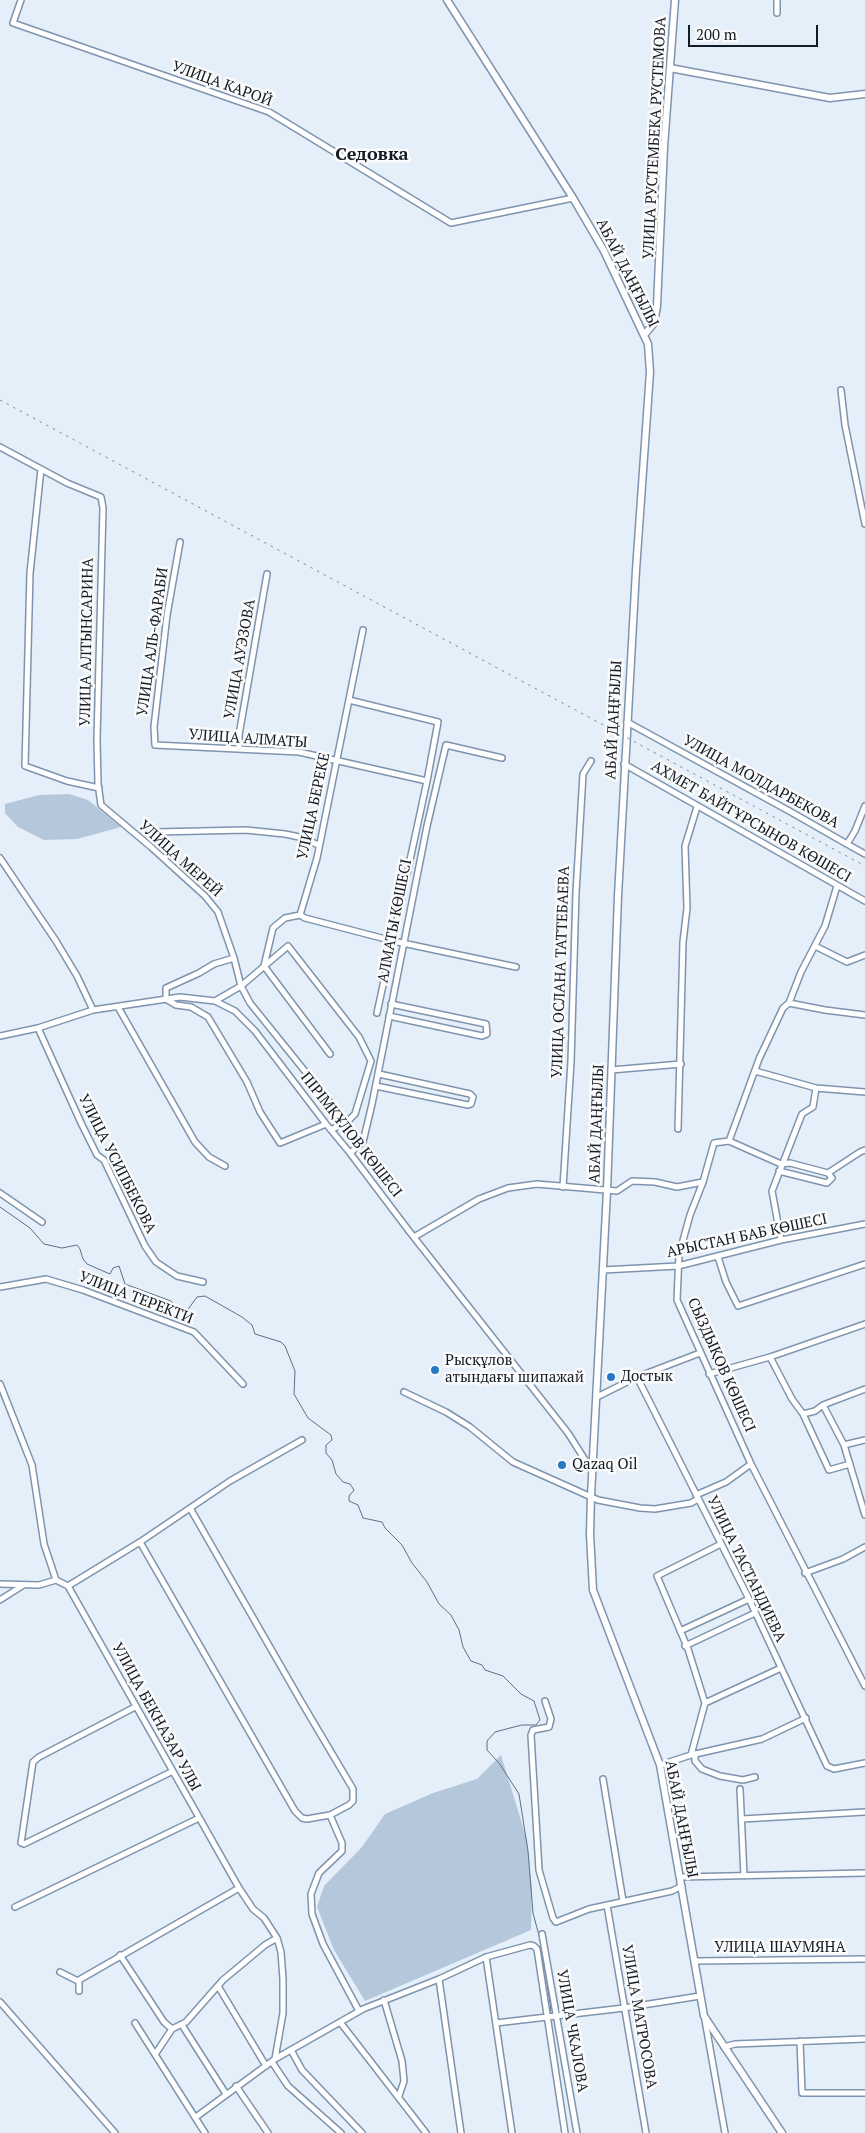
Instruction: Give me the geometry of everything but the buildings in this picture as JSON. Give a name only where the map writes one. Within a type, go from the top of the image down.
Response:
[{"type":"street","name":"УЛИЦА КАРОЙ","points":[[21,0],[13,23],[269,112],[451,223],[573,198]]},
{"type":"street","name":"АБАЙ ДАҢҒЫЛЫ","points":[[447,0],[573,198],[604,252],[645,334],[648,344],[650,372],[624,764],[607,1191],[590,1534],[593,1590],[660,1765],[696,1961],[704,2016],[782,2133]]},
{"type":"street","name":"УЛИЦА РУСТЕМБЕКА РУСТЕМОВА","points":[[645,334],[654,323],[657,306],[664,147],[676,0]]},
{"type":"street","points":[[777,0],[777,13]]},
{"type":"street","points":[[670,68],[830,98],[865,94]]},
{"type":"street","points":[[841,390],[845,425],[865,524]]},
{"type":"street","points":[[0,448],[41,469],[30,573],[25,766],[67,781],[99,788]]},
{"type":"street","name":"УЛИЦА АЛТЫНСАРИНА","points":[[41,469],[67,483],[101,497],[97,739],[99,788]]},
{"type":"street","name":"УЛИЦА АЛЬ-ФАРАБИ","points":[[155,745],[154,727],[167,616],[180,542]]},
{"type":"street","name":"УЛИЦА АУЭЗОВА","points":[[239,748],[239,735],[266,574]]},
{"type":"street","name":"УЛИЦА БЕРЕКЕ","points":[[300,915],[317,858],[318,845],[362,630]]},
{"type":"street","points":[[349,700],[438,722],[377,1013]]},
{"type":"street","name":"УЛИЦА МОЛДАРБЕКОВА","points":[[627,722],[847,844],[855,831],[865,806]]},
{"type":"street","name":"УЛИЦА АЛМАТЫ","points":[[155,745],[299,752],[427,781]]},
{"type":"street","name":"АЛМАТЫ КӨШЕСІ","points":[[350,1153],[363,1142],[379,1074],[391,1004],[405,944],[427,826],[446,745],[502,758]]},
{"type":"street","name":"УЛИЦА ОСЛАНА ТАТТЕБАЕВА","points":[[563,1187],[571,1062],[582,774],[591,761]]},
{"type":"street","name":"АХМЕТ БАЙТҰРСЫНОВ КӨШЕСІ","points":[[624,764],[865,901]]},
{"type":"street","name":"УЛИЦА МЕРЕЙ","points":[[99,788],[102,805],[198,890],[218,912],[234,958],[241,986],[250,1003],[337,1112],[342,1123]]},
{"type":"street","points":[[678,1129],[683,942],[687,908],[685,846],[697,807]]},
{"type":"street","points":[[156,832],[246,830],[285,834],[304,838],[318,845]]},
{"type":"street","points":[[847,844],[865,854]]},
{"type":"street","points":[[0,858],[56,941],[77,976],[93,1010]]},
{"type":"street","points":[[780,1171],[827,1182],[832,1178],[828,1173],[790,1163],[781,1164],[729,1142],[772,1030],[783,1008],[789,1002],[801,972],[825,926],[837,886]]},
{"type":"street","points":[[264,966],[273,928],[285,918],[300,915],[305,918],[405,944],[516,967]]},
{"type":"street","points":[[215,1001],[241,986],[288,946],[359,1037],[370,1061],[354,1114],[349,1120],[331,1130]]},
{"type":"street","points":[[815,946],[848,962],[865,955]]},
{"type":"street","points":[[234,958],[214,964],[166,988],[166,999],[176,1005],[191,1007],[208,1017],[247,1082],[260,1112],[280,1143],[326,1124]]},
{"type":"street","points":[[264,966],[330,1054]]},
{"type":"street","name":"ПІРІМҚҰЛОВ КӨШЕСІ","points":[[0,1036],[38,1028],[93,1010],[180,997],[215,1001],[235,1011],[255,1031],[568,1433],[587,1463],[594,1466]]},
{"type":"street","points":[[789,1002],[825,1010],[865,1015]]},
{"type":"street","points":[[389,1016],[482,1036],[487,1034],[488,1027],[486,1024],[391,1004]]},
{"type":"street","points":[[118,1007],[195,1142],[209,1157],[225,1166]]},
{"type":"street","name":"УЛИЦА УСИПБЕКОВА","points":[[38,1028],[80,1122],[97,1154],[104,1160],[145,1246],[156,1262],[177,1276],[203,1282]]},
{"type":"street","points":[[611,1070],[681,1064]]},
{"type":"street","points":[[755,1071],[816,1088],[865,1092]]},
{"type":"street","points":[[376,1086],[468,1105],[473,1097],[470,1094],[379,1074]]},
{"type":"street","points":[[781,1240],[772,1191],[802,1114],[813,1107],[816,1088]]},
{"type":"street","name":"СЫЗДЫҚОВ КӨШЕСІ","points":[[729,1142],[714,1143],[703,1182],[690,1215],[679,1255],[677,1300],[709,1374],[752,1464],[865,1686]]},
{"type":"street","points":[[828,1173],[865,1150]]},
{"type":"street","points":[[414,1237],[479,1199],[508,1188],[537,1184],[617,1192],[632,1181],[655,1182],[677,1187],[703,1182]]},
{"type":"street","points":[[0,1193],[42,1222]]},
{"type":"street","name":"АРЫСТАН БАБ КӨШЕСІ","points":[[603,1270],[678,1266],[781,1240],[865,1224]]},
{"type":"street","points":[[718,1257],[726,1282],[738,1306],[865,1264]]},
{"type":"street","name":"УЛИЦА ТЕРЕКТИ","points":[[0,1287],[46,1278],[194,1332],[244,1384]]},
{"type":"street","points":[[709,1374],[770,1357],[865,1324]]},
{"type":"street","points":[[597,1397],[637,1377],[700,1353]]},
{"type":"street","points":[[770,1357],[792,1399],[803,1414],[829,1470],[850,1464]]},
{"type":"street","name":"УЛИЦА ТАСТАНДИЕВА","points":[[637,1377],[755,1613],[827,1766],[834,1769],[865,1763]]},
{"type":"street","points":[[0,1384],[32,1465],[44,1544],[56,1580]]},
{"type":"street","points":[[803,1414],[815,1411],[865,1389]]},
{"type":"street","points":[[404,1392],[446,1412],[470,1427],[513,1462],[598,1500],[615,1504],[655,1509],[691,1504],[697,1497],[726,1482],[752,1464]]},
{"type":"street","points":[[823,1406],[844,1445],[865,1515]]},
{"type":"street","points":[[0,1584],[42,1584],[56,1580],[68,1586],[140,1542],[230,1481],[302,1440]]},
{"type":"street","points":[[844,1445],[865,1440]]},
{"type":"street","points":[[140,1542],[295,1812],[302,1818],[307,1819],[330,1815],[349,1805],[353,1801],[353,1789],[190,1508]]},
{"type":"street","points":[[721,1544],[657,1576],[686,1646],[705,1703],[693,1754],[695,1761],[702,1769],[720,1776],[743,1780],[755,1777]]},
{"type":"street","points":[[806,1573],[843,1559],[865,1547]]},
{"type":"street","points":[[0,1600],[22,1585]]},
{"type":"street","name":"УЛИЦА БЕКНАЗАР УЛЫ","points":[[68,1586],[238,1888],[253,1908],[264,1918],[277,1938],[281,1952],[283,2013],[274,2060]]},
{"type":"street","points":[[680,1631],[748,1599]]},
{"type":"street","points":[[686,1646],[755,1613]]},
{"type":"street","points":[[705,1703],[781,1668]]},
{"type":"street","points":[[858,1673],[865,1670]]},
{"type":"street","points":[[545,1701],[551,1719],[550,1727],[533,1730],[531,1735],[539,1870],[550,1911],[556,1922],[589,1909],[672,1891],[682,1886]]},
{"type":"street","points":[[135,1707],[39,1757],[33,1762],[20,1838],[21,1843],[24,1844],[171,1772]]},
{"type":"street","points":[[660,1765],[693,1754],[762,1739],[806,1718]]},
{"type":"street","points":[[603,1779],[623,1901]]},
{"type":"street","points":[[740,1790],[744,1876]]},
{"type":"street","points":[[742,1819],[865,1812]]},
{"type":"street","points":[[330,1815],[342,1843],[342,1850],[319,1873],[312,1894],[312,1914],[323,1944],[359,2011]]},
{"type":"street","points":[[16,1907],[199,1818]]},
{"type":"street","points":[[681,1877],[865,1873]]},
{"type":"street","points":[[78,1981],[238,1888]]},
{"type":"street","name":"УЛИЦА МАТРОСОВА","points":[[607,1904],[646,2133]]},
{"type":"street","name":"УЛИЦА ЧКАЛОВА","points":[[542,1934],[577,2133]]},
{"type":"street","points":[[156,2053],[172,2029],[182,2025],[218,1986],[265,1945],[277,1938]]},
{"type":"street","name":"УЛИЦА ЧКАЛОВА","points":[[486,1957],[530,1945],[537,1949],[564,2133]]},
{"type":"street","points":[[120,1955],[164,2022],[172,2029]]},
{"type":"street","points":[[196,2117],[274,2060],[359,2011],[439,1979],[486,1957],[512,2133]]},
{"type":"street","name":"УЛИЦА ШАУМЯНА","points":[[696,1961],[865,1960]]},
{"type":"street","points":[[60,1972],[78,1981]]},
{"type":"street","points":[[439,1979],[461,2133]]},
{"type":"street","points":[[78,1981],[79,1991]]},
{"type":"street","points":[[218,1986],[266,2066]]},
{"type":"street","points":[[496,2023],[624,2008],[700,1996]]},
{"type":"street","points":[[384,2000],[402,2061],[404,2081],[399,2096]]},
{"type":"street","points":[[0,2002],[116,2133]]},
{"type":"street","points":[[704,2016],[725,2133]]},
{"type":"street","points":[[340,2022],[426,2133]]},
{"type":"street","points":[[135,2023],[156,2053],[205,2133]]},
{"type":"street","points":[[182,2025],[226,2094]]},
{"type":"street","points":[[724,2047],[735,2044],[865,2040]]},
{"type":"street","points":[[800,2041],[802,2093],[865,2093]]},
{"type":"street","points":[[291,2050],[302,2070],[362,2133]]},
{"type":"street","points":[[274,2060],[288,2086],[341,2133]]},
{"type":"street","points":[[236,2086],[268,2133]]},
{"type":"shaded area","points":[[69,794],[88,800],[121,827],[77,839],[44,840],[18,827],[5,813],[5,804],[39,795]]},
{"type":"shaded area","points":[[501,1755],[527,1840],[532,1890],[531,1930],[365,2001],[334,1950],[317,1907],[324,1886],[362,1847],[385,1814],[433,1793],[477,1779]]},
{"type":"waterway","points":[[0,1207],[30,1228],[44,1244],[62,1248],[77,1245],[87,1264],[110,1274],[113,1268],[119,1266],[125,1284],[171,1301],[182,1312],[186,1312],[197,1297],[205,1296],[242,1317],[252,1325],[255,1334],[281,1342],[285,1346],[295,1371],[294,1394],[308,1418],[331,1435],[332,1440],[326,1445],[326,1453],[332,1460],[336,1474],[343,1482],[350,1484],[354,1490],[349,1496],[349,1501],[358,1505],[363,1518],[382,1522],[385,1528],[402,1545],[412,1563],[427,1582],[439,1604],[451,1615],[459,1630],[463,1647],[471,1661],[482,1665],[485,1670],[503,1676],[521,1694],[534,1701],[540,1720],[536,1725],[522,1725],[495,1732],[487,1741],[487,1750],[499,1763],[519,1794],[528,1851],[533,1913],[541,1943]]},
{"type":"waterway","points":[[543,1955],[551,2011]]},
{"type":"railway","points":[[0,400],[865,866]]},
{"type":"place","name":"Рысқұлов атындағы шипажай","points":[[435,1370]]},
{"type":"place","name":"Достык","points":[[611,1377]]},
{"type":"place","name":"Qazaq Oil","points":[[562,1465]]},
{"type":"district","name":"Седовка","points":[[372,155]]}]
